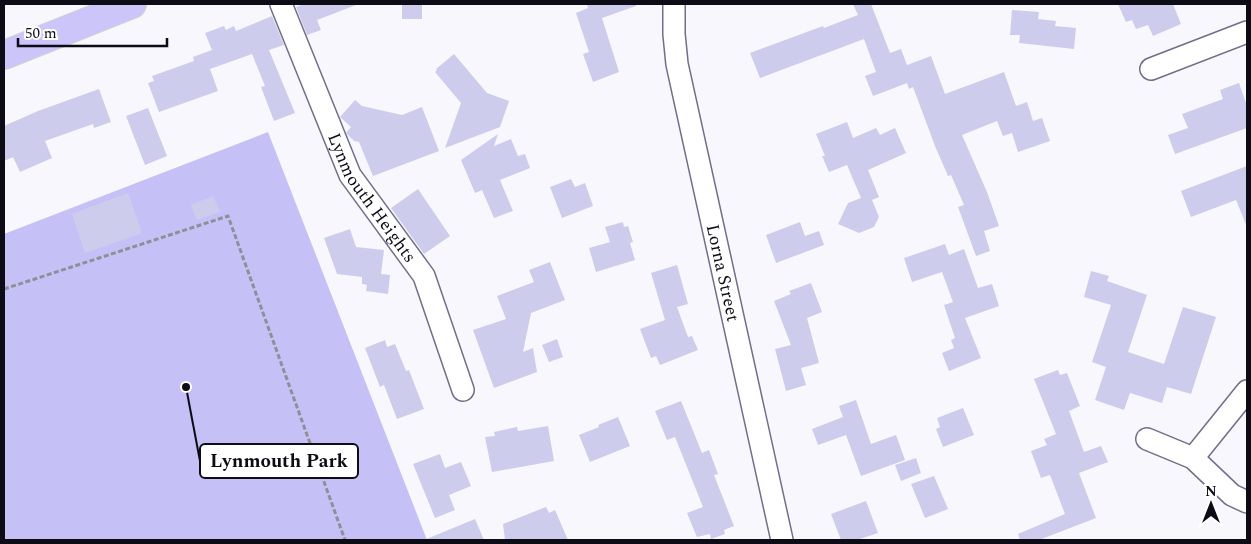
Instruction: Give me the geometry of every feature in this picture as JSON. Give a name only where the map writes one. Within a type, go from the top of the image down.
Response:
[{"type":"main road","points":[[4,55],[132,4]]},
{"type":"street","name":"Lynmouth Heights","points":[[281,4],[350,175],[424,276],[463,390]]},
{"type":"street","name":"Lorna Street","points":[[674,4],[677,64],[782,540]]},
{"type":"street","points":[[1151,69],[1247,32]]},
{"type":"street","points":[[1193,458],[1247,391]]},
{"type":"street","points":[[1147,439],[1193,458],[1232,495],[1247,502]]},
{"type":"path","points":[[4,290],[228,216],[345,540]]},
{"type":"shaded area","points":[[268,132],[427,540],[4,540],[4,234]]},
{"type":"building","points":[[304,4],[356,5],[317,20],[321,30],[307,35],[296,7]]},
{"type":"building","points":[[402,4],[422,4],[422,19],[402,19]]},
{"type":"building","points":[[587,4],[636,4],[636,6],[602,18],[619,72],[593,82],[583,54],[589,52],[576,13],[588,8]]},
{"type":"building","points":[[853,4],[871,4],[890,53],[901,49],[907,65],[931,56],[945,94],[1004,72],[1016,106],[1027,102],[1033,121],[1042,118],[1050,141],[1018,152],[1012,133],[1003,136],[997,121],[962,135],[987,192],[999,226],[984,231],[990,251],[976,256],[958,207],[964,205],[951,175],[948,176],[935,146],[913,87],[909,89],[907,83],[873,96],[865,76],[876,72],[864,39],[760,78],[750,53],[858,15]]},
{"type":"building","points":[[1118,4],[1173,4],[1181,24],[1153,36],[1148,25],[1136,29],[1132,20],[1126,22]]},
{"type":"building","points":[[1012,10],[1039,12],[1038,19],[1056,21],[1055,26],[1076,28],[1074,49],[1019,43],[1020,35],[1010,35]]},
{"type":"building","points":[[272,16],[284,45],[269,50],[295,113],[274,121],[261,87],[265,86],[252,54],[210,69],[218,91],[159,112],[148,83],[154,81],[152,76],[194,61],[193,57],[212,50],[205,33],[224,26],[226,30],[234,26],[236,31]]},
{"type":"building","points":[[454,54],[487,93],[509,101],[500,127],[445,148],[461,103],[435,72]]},
{"type":"building","points":[[1239,83],[1247,106],[1247,128],[1175,154],[1168,135],[1188,128],[1182,114],[1223,99],[1220,90]]},
{"type":"building","points":[[99,89],[111,122],[94,128],[93,124],[45,141],[52,158],[20,172],[13,157],[4,161],[4,126],[38,111]]},
{"type":"building","points":[[355,100],[362,106],[402,115],[422,107],[439,151],[373,176],[359,142],[354,141],[346,133],[351,127],[340,117]]},
{"type":"building","points":[[148,108],[167,156],[145,165],[126,116]]},
{"type":"building","points":[[847,122],[853,138],[876,128],[880,135],[895,128],[906,153],[868,170],[879,197],[872,200],[879,217],[874,227],[859,233],[838,224],[848,203],[861,198],[847,165],[829,172],[816,134]]},
{"type":"building","points":[[498,134],[494,146],[511,139],[518,156],[525,154],[530,168],[500,180],[513,211],[494,218],[482,190],[475,193],[461,160]]},
{"type":"building","points":[[1247,166],[1247,227],[1236,200],[1191,217],[1181,191]]},
{"type":"building","points":[[571,179],[575,187],[585,183],[593,206],[562,218],[550,187]]},
{"type":"building","points":[[418,189],[450,236],[424,254],[391,208]]},
{"type":"building","points":[[128,193],[142,233],[85,253],[72,214]]},
{"type":"building","points":[[213,196],[220,212],[197,220],[191,205]]},
{"type":"building","points":[[623,222],[624,227],[628,226],[633,242],[630,243],[635,260],[596,272],[589,248],[610,242],[605,227]]},
{"type":"building","points":[[800,222],[805,236],[819,231],[824,245],[776,263],[766,235]]},
{"type":"building","points":[[350,229],[356,247],[384,250],[381,274],[390,275],[388,294],[366,291],[367,285],[362,284],[362,277],[337,274],[324,238]]},
{"type":"building","points":[[945,244],[949,255],[964,249],[978,288],[992,284],[999,306],[965,318],[981,358],[949,371],[942,353],[954,348],[951,340],[955,338],[944,305],[953,302],[942,272],[912,282],[904,258]]},
{"type":"building","points":[[550,262],[565,300],[531,313],[523,352],[533,348],[537,372],[494,388],[473,330],[506,319],[497,296],[534,282],[529,270]]},
{"type":"building","points":[[677,265],[688,304],[677,307],[688,337],[692,336],[698,350],[660,365],[656,356],[651,358],[640,329],[665,320],[651,273]]},
{"type":"building","points":[[1091,271],[1109,276],[1107,281],[1147,295],[1128,352],[1164,364],[1183,307],[1216,317],[1191,394],[1167,387],[1162,403],[1130,393],[1124,410],[1095,400],[1106,367],[1092,362],[1111,305],[1084,297]]},
{"type":"building","points":[[811,283],[822,312],[807,318],[819,363],[801,368],[806,385],[786,391],[775,349],[791,345],[774,301],[791,294],[789,291]]},
{"type":"building","points":[[557,339],[563,357],[549,362],[542,345]]},
{"type":"building","points":[[385,340],[387,347],[395,344],[406,371],[409,370],[424,409],[397,419],[384,385],[380,387],[365,348]]},
{"type":"building","points":[[1058,370],[1060,375],[1067,373],[1080,406],[1069,411],[1084,452],[1101,446],[1108,462],[1079,473],[1096,518],[1039,540],[1020,540],[1018,534],[1065,514],[1050,475],[1041,478],[1031,451],[1047,445],[1044,439],[1056,434],[1034,379]]},
{"type":"building","points":[[856,400],[871,444],[896,435],[905,460],[861,476],[846,435],[818,445],[812,429],[843,417],[839,406]]},
{"type":"building","points":[[681,401],[702,453],[709,450],[718,474],[714,475],[734,526],[724,530],[725,534],[711,539],[710,534],[697,537],[687,513],[703,507],[675,437],[667,440],[655,411]]},
{"type":"building","points":[[963,408],[974,435],[943,447],[936,429],[940,427],[937,418]]},
{"type":"building","points":[[618,417],[630,446],[590,462],[579,435]]},
{"type":"building","points":[[548,426],[554,461],[492,472],[485,437],[495,436],[494,432],[517,427],[518,431]]},
{"type":"building","points":[[440,454],[445,468],[461,462],[471,486],[449,495],[455,510],[435,518],[413,464]]},
{"type":"building","points":[[916,458],[921,473],[901,481],[895,465]]},
{"type":"building","points":[[934,476],[948,509],[925,518],[911,484]]},
{"type":"building","points":[[866,501],[878,533],[857,540],[841,540],[831,514]]},
{"type":"building","points":[[546,507],[549,513],[555,510],[568,540],[505,540],[503,524]]},
{"type":"building","points":[[475,519],[484,540],[424,540]]},
{"type":"place","name":"Lynmouth Park","points":[[186,387]]}]
